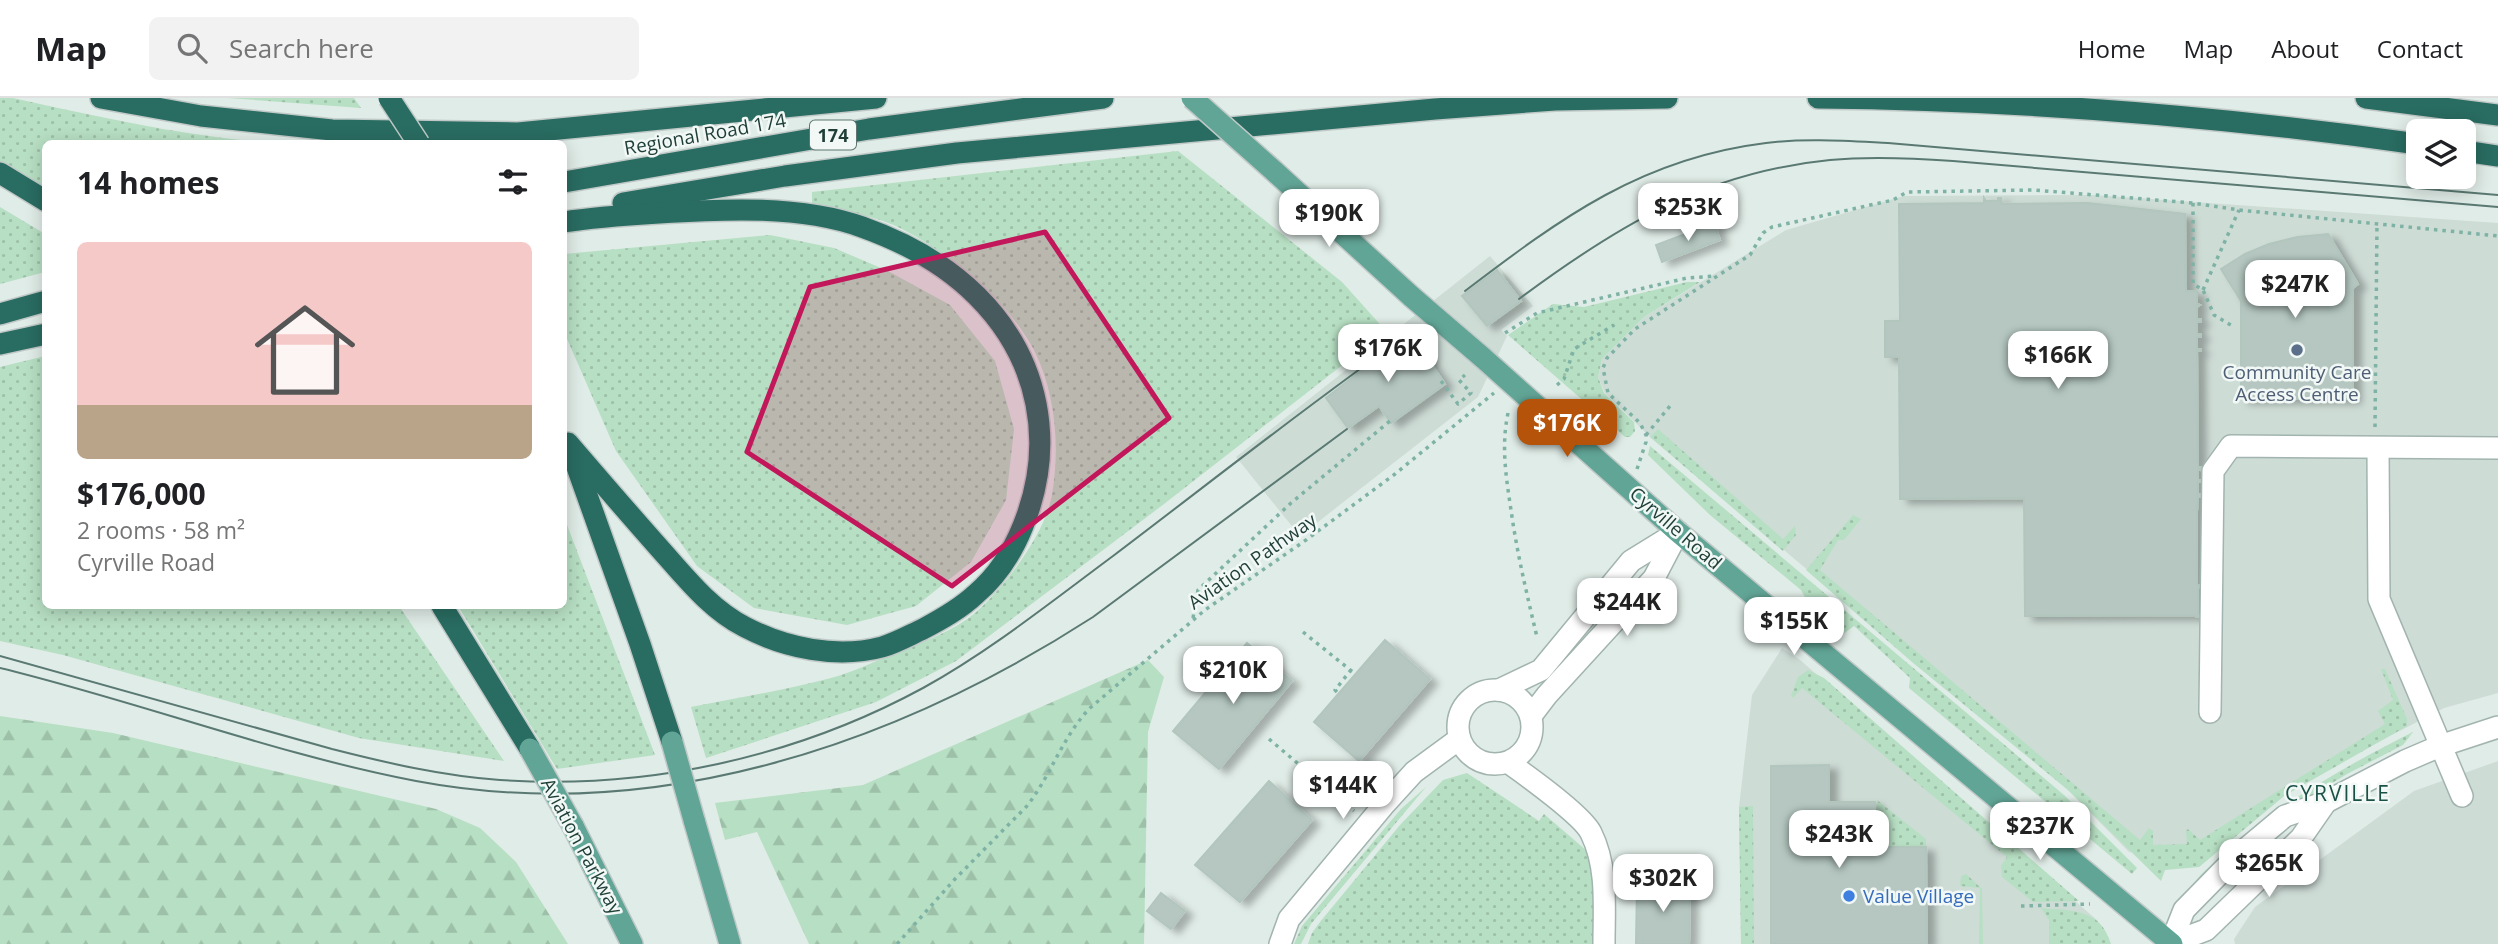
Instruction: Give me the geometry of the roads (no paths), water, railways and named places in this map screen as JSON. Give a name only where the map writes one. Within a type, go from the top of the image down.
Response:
[{"type":"highway","points":[[101,98],[201,116],[320,129],[518,133],[876,98]]},
{"type":"highway","points":[[389,98],[416,140]]},
{"type":"highway","name":"Regional Road 174","points":[[567,181],[869,129],[1103,98]]},
{"type":"highway","points":[[593,217],[620,204],[785,176],[957,153],[1462,107],[1555,100],[1667,98]]},
{"type":"highway","points":[[1818,98],[1917,99],[2098,108],[2320,130],[2406,142]]},
{"type":"highway","points":[[2366,98],[2498,116]]},
{"type":"highway","points":[[2476,153],[2498,156]]},
{"type":"highway","points":[[0,173],[42,199]]},
{"type":"highway","points":[[567,221],[593,217],[718,210],[804,215],[859,226],[910,248],[954,276],[976,295],[1009,336],[1020,356],[1040,422],[1040,467],[1035,493],[1019,535],[994,576],[978,593],[941,619],[882,646],[856,651],[827,651],[770,638],[743,627],[715,606],[679,570],[567,438]]},
{"type":"highway","points":[[0,314],[42,303]]},
{"type":"highway","points":[[0,344],[42,335]]},
{"type":"highway","points":[[567,440],[672,742]]},
{"type":"highway","points":[[444,609],[530,749]]},
{"type":"main road","name":"Cyrville Road","points":[[1192,98],[1678,532],[2171,944]]},
{"type":"main road","points":[[672,742],[730,944]]},
{"type":"main road","name":"Aviation Parkway","points":[[530,749],[573,826],[632,944]]},
{"type":"street","points":[[2376,441],[2379,599],[2462,796]]},
{"type":"street","points":[[2210,712],[2213,471],[2231,446],[2376,441],[2498,448]]},
{"type":"street","points":[[1499,690],[1541,670],[1631,561],[1678,532]]},
{"type":"street","points":[[1531,716],[1654,578],[1678,532]]},
{"type":"street","points":[[1499,690],[1513,694],[1524,703],[1531,716],[1533,731],[1529,745],[1520,756],[1509,763],[1492,765],[1478,761],[1466,752],[1459,739],[1458,724],[1462,710],[1471,699],[1484,691],[1499,690]]},
{"type":"street","points":[[2171,944],[2184,910],[2236,857],[2285,816],[2326,802],[2404,761],[2498,727]]},
{"type":"street","points":[[1280,944],[1289,919],[1369,823],[1414,772],[1459,739]]},
{"type":"street","points":[[1509,763],[1539,785],[1590,830],[1604,873],[1604,944]]},
{"type":"street","points":[[2171,944],[2206,930],[2301,838],[2326,802]]},
{"type":"tram line","points":[[1465,291],[1570,216],[1642,177],[1680,162],[1721,151],[1781,141],[1888,143],[2498,195]]},
{"type":"tram line","points":[[1519,299],[1628,226],[1703,190],[1785,166],[1830,160],[1892,158],[1953,161],[2498,207]]},
{"type":"tram line","points":[[0,656],[332,749],[436,772],[500,780],[555,782],[610,780],[718,764],[771,751],[823,733],[874,712],[948,674],[1043,608],[1410,333]]},
{"type":"tram line","points":[[0,668],[311,757],[416,781],[506,792],[594,792],[683,783],[769,764],[854,737],[936,703],[1016,663],[1093,617],[1347,429]]},
{"type":"place","name":"Community Care Access Centre","points":[[2297,350]]},
{"type":"place","name":"Value Village","points":[[1849,896]]},
{"type":"district","name":"CYRVILLE","points":[[2338,793]]}]
